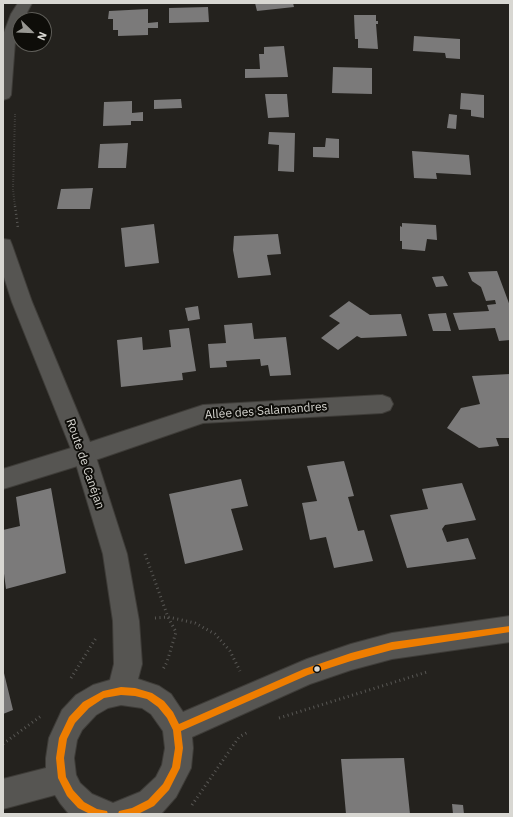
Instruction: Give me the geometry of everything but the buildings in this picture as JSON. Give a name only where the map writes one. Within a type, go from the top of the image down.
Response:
[{"type":"street","points":[[3,95],[8,42],[18,14],[25,3]]},
{"type":"street","name":"Route de Canéjan","points":[[10,238],[22,302],[84,454],[115,554],[126,621],[128,664],[121,691]]},
{"type":"street","name":"Allée des Salamandres","points":[[3,479],[84,454],[203,414],[382,404]]},
{"type":"street","points":[[177,729],[306,672],[351,657],[392,646],[510,630]]},
{"type":"street","points":[[104,814],[96,813],[81,805],[70,793],[62,778],[60,758],[63,738],[72,720],[86,706],[103,695],[121,691],[136,692],[149,696],[161,704],[177,729],[179,748],[176,768],[166,787],[151,802],[133,812],[122,814]]},
{"type":"street","points":[[3,794],[62,778]]},
{"type":"path","points":[[10,238],[15,106]]},
{"type":"path","points":[[145,553],[168,617],[176,632],[167,662],[149,696]]},
{"type":"path","points":[[275,719],[433,670]]},
{"type":"path","points":[[190,808],[239,737],[250,730]]},
{"type":"transit line","points":[[177,729],[307,672],[351,657],[392,646],[510,629]]},
{"type":"transit line","points":[[104,814],[96,813],[81,805],[70,793],[62,778],[60,758],[63,738],[72,720],[86,705],[103,695],[121,691],[135,692],[149,696],[161,704],[170,715],[177,729],[179,748],[176,768],[166,787],[151,803],[133,812],[122,814]]}]
